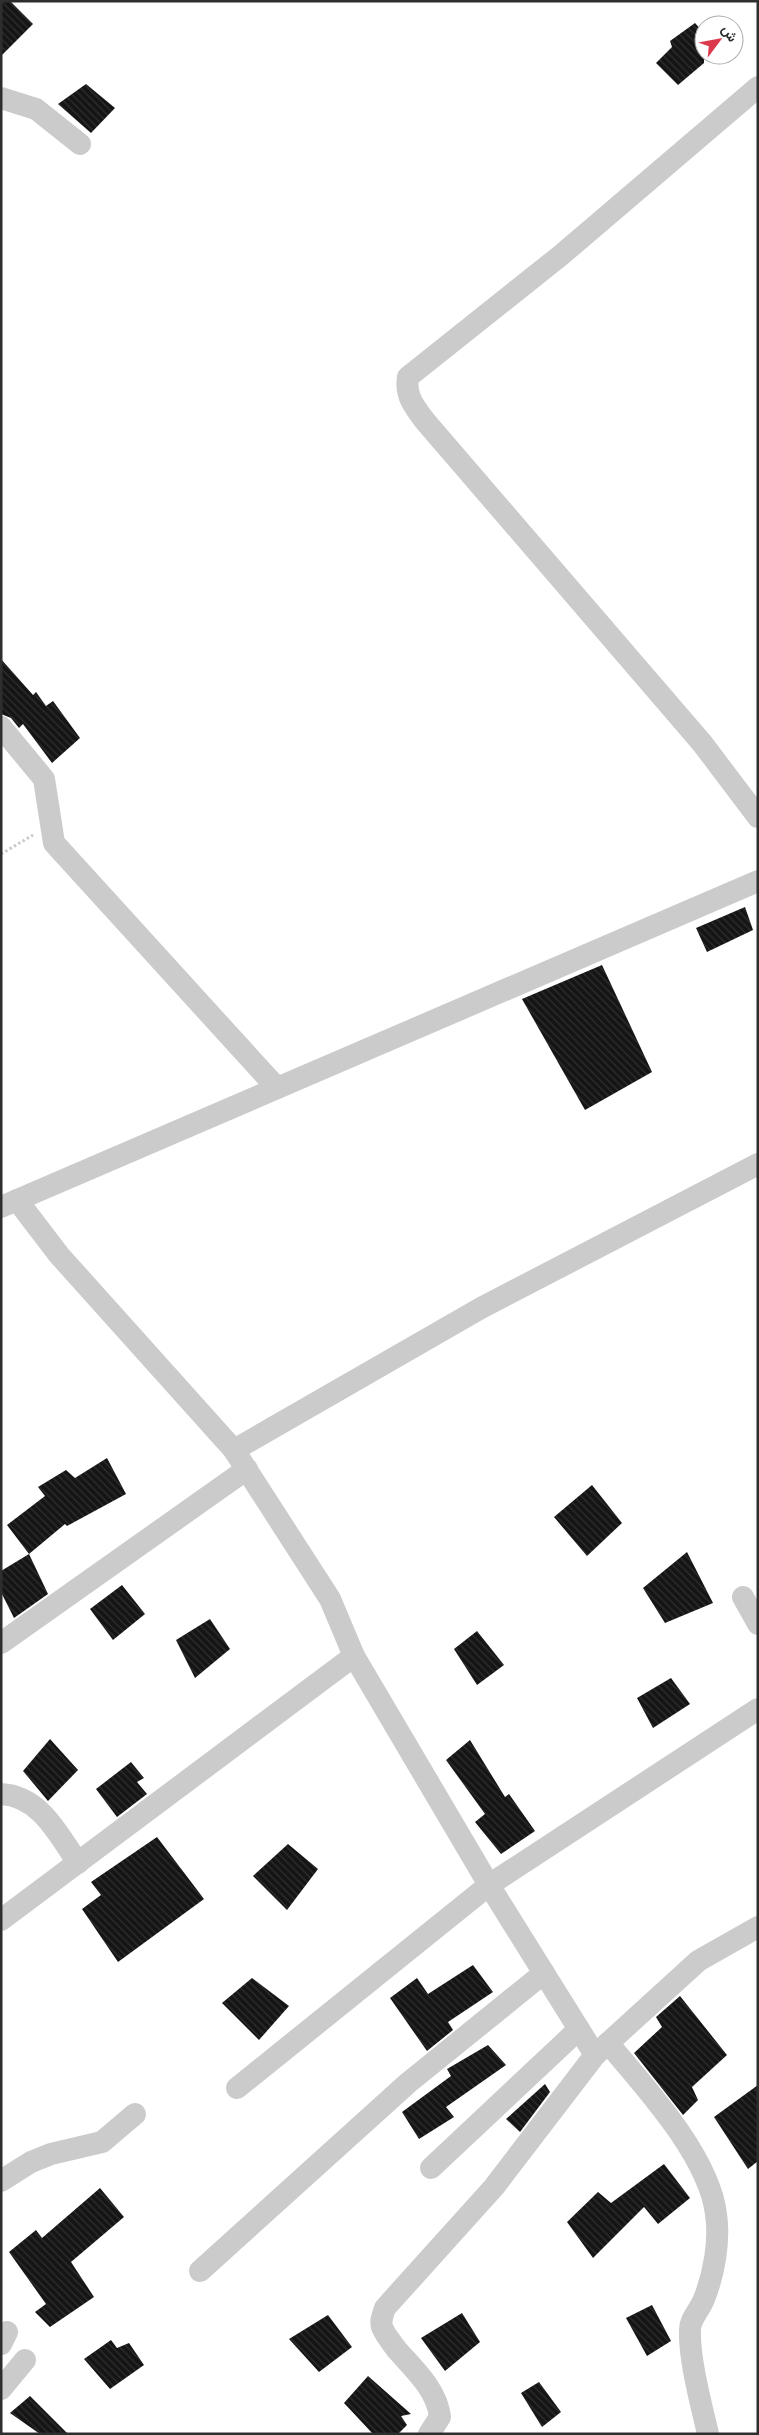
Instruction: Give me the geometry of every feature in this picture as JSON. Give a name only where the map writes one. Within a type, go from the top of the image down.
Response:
[{"type":"street","points":[[758,87],[560,256],[408,377],[406,388],[411,402],[425,421],[702,743],[758,817]]},
{"type":"street","points":[[1,98],[36,109],[80,144]]},
{"type":"street","points":[[1,727],[44,779],[54,844],[277,1088]]},
{"type":"street","points":[[708,2434],[698,2389],[690,2328],[693,2316],[703,2302],[711,2279],[715,2252],[716,2214],[708,2179],[645,2086],[579,2029],[489,1885],[354,1656],[330,1599],[234,1450],[59,1255],[9,1204],[758,881]]},
{"type":"street","points":[[234,1450],[481,1308],[758,1164]]},
{"type":"street","points":[[1,1643],[247,1469]]},
{"type":"street","points":[[743,1596],[758,1624]]},
{"type":"street","points":[[1,1920],[354,1656]]},
{"type":"street","points":[[237,2088],[489,1885],[758,1709]]},
{"type":"street","points":[[1,1794],[13,1795],[26,1800],[46,1816],[78,1863]]},
{"type":"street","points":[[429,2434],[440,2417],[439,2403],[430,2389],[389,2339],[382,2327],[381,2318],[385,2308],[494,2187],[602,2049],[698,1961],[758,1927]]},
{"type":"street","points":[[200,2270],[408,2083],[544,1973]]},
{"type":"street","points":[[431,2168],[579,2029]]},
{"type":"street","points":[[1,2181],[31,2162],[51,2154],[102,2142],[110,2138],[135,2114]]},
{"type":"street","points":[[1,2388],[25,2360]]},
{"type":"path","points":[[1,854],[32,835],[54,844]]},
{"type":"building","points":[[1,1],[10,1],[33,24],[1,56]]},
{"type":"building","points":[[694,24],[694,65],[702,65],[678,85],[656,63],[672,47],[670,41]]},
{"type":"building","points":[[86,84],[115,108],[91,133],[58,104]]},
{"type":"building","points":[[1,659],[33,695],[36,692],[46,706],[53,701],[80,738],[52,763],[23,724],[19,728],[11,718],[1,714]]},
{"type":"building","points":[[745,907],[753,930],[707,952],[696,928]]},
{"type":"building","points":[[602,965],[652,1072],[585,1110],[522,999]]},
{"type":"building","points":[[107,1458],[126,1494],[67,1526],[65,1524],[29,1554],[7,1525],[45,1496],[38,1487],[66,1470],[75,1478]]},
{"type":"building","points":[[592,1485],[622,1523],[587,1556],[554,1517]]},
{"type":"building","points":[[687,1552],[713,1603],[665,1623],[643,1588]]},
{"type":"building","points":[[29,1554],[48,1594],[14,1618],[1,1592],[1,1571]]},
{"type":"building","points":[[122,1585],[145,1614],[113,1640],[90,1609]]},
{"type":"building","points":[[210,1619],[230,1649],[195,1678],[176,1640]]},
{"type":"building","points":[[477,1631],[504,1665],[477,1685],[454,1649]]},
{"type":"building","points":[[671,1678],[690,1704],[653,1728],[637,1698]]},
{"type":"building","points":[[50,1739],[78,1770],[48,1801],[23,1771]]},
{"type":"building","points":[[470,1740],[505,1797],[509,1794],[535,1831],[501,1854],[475,1822],[485,1814],[446,1760]]},
{"type":"building","points":[[131,1762],[144,1778],[137,1782],[147,1794],[117,1817],[96,1789]]},
{"type":"building","points":[[157,1837],[204,1899],[118,1962],[82,1909],[101,1895],[91,1882]]},
{"type":"building","points":[[288,1844],[318,1869],[287,1910],[253,1876]]},
{"type":"building","points":[[473,1965],[493,1992],[448,2022],[453,2030],[427,2051],[390,1998],[417,1978],[428,1994]]},
{"type":"building","points":[[252,1978],[289,2006],[259,2040],[222,2003]]},
{"type":"building","points":[[680,1996],[727,2055],[692,2087],[698,2100],[683,2115],[634,2053],[662,2027],[656,2017]]},
{"type":"building","points":[[488,2045],[506,2065],[446,2107],[454,2117],[419,2139],[402,2112],[451,2076],[447,2069]]},
{"type":"building","points":[[545,2084],[550,2092],[520,2132],[506,2119]]},
{"type":"building","points":[[758,2085],[758,2161],[748,2169],[714,2117]]},
{"type":"building","points":[[664,2164],[690,2198],[658,2224],[644,2207],[593,2258],[567,2222],[598,2192],[611,2203]]},
{"type":"building","points":[[100,2188],[124,2217],[71,2262],[94,2297],[50,2327],[35,2312],[46,2304],[9,2252],[36,2230],[42,2238]]},
{"type":"building","points":[[652,2305],[671,2341],[647,2356],[626,2318]]},
{"type":"building","points":[[462,2313],[480,2342],[445,2371],[421,2338]]},
{"type":"building","points":[[328,2315],[352,2347],[319,2372],[289,2339]]},
{"type":"building","points":[[111,2340],[117,2348],[129,2343],[144,2365],[110,2389],[84,2359]]},
{"type":"building","points":[[368,2376],[411,2414],[401,2416],[407,2425],[398,2434],[373,2434],[344,2403]]},
{"type":"building","points":[[539,2382],[561,2412],[542,2427],[521,2393]]},
{"type":"building","points":[[30,2396],[68,2434],[40,2434],[10,2413]]}]
